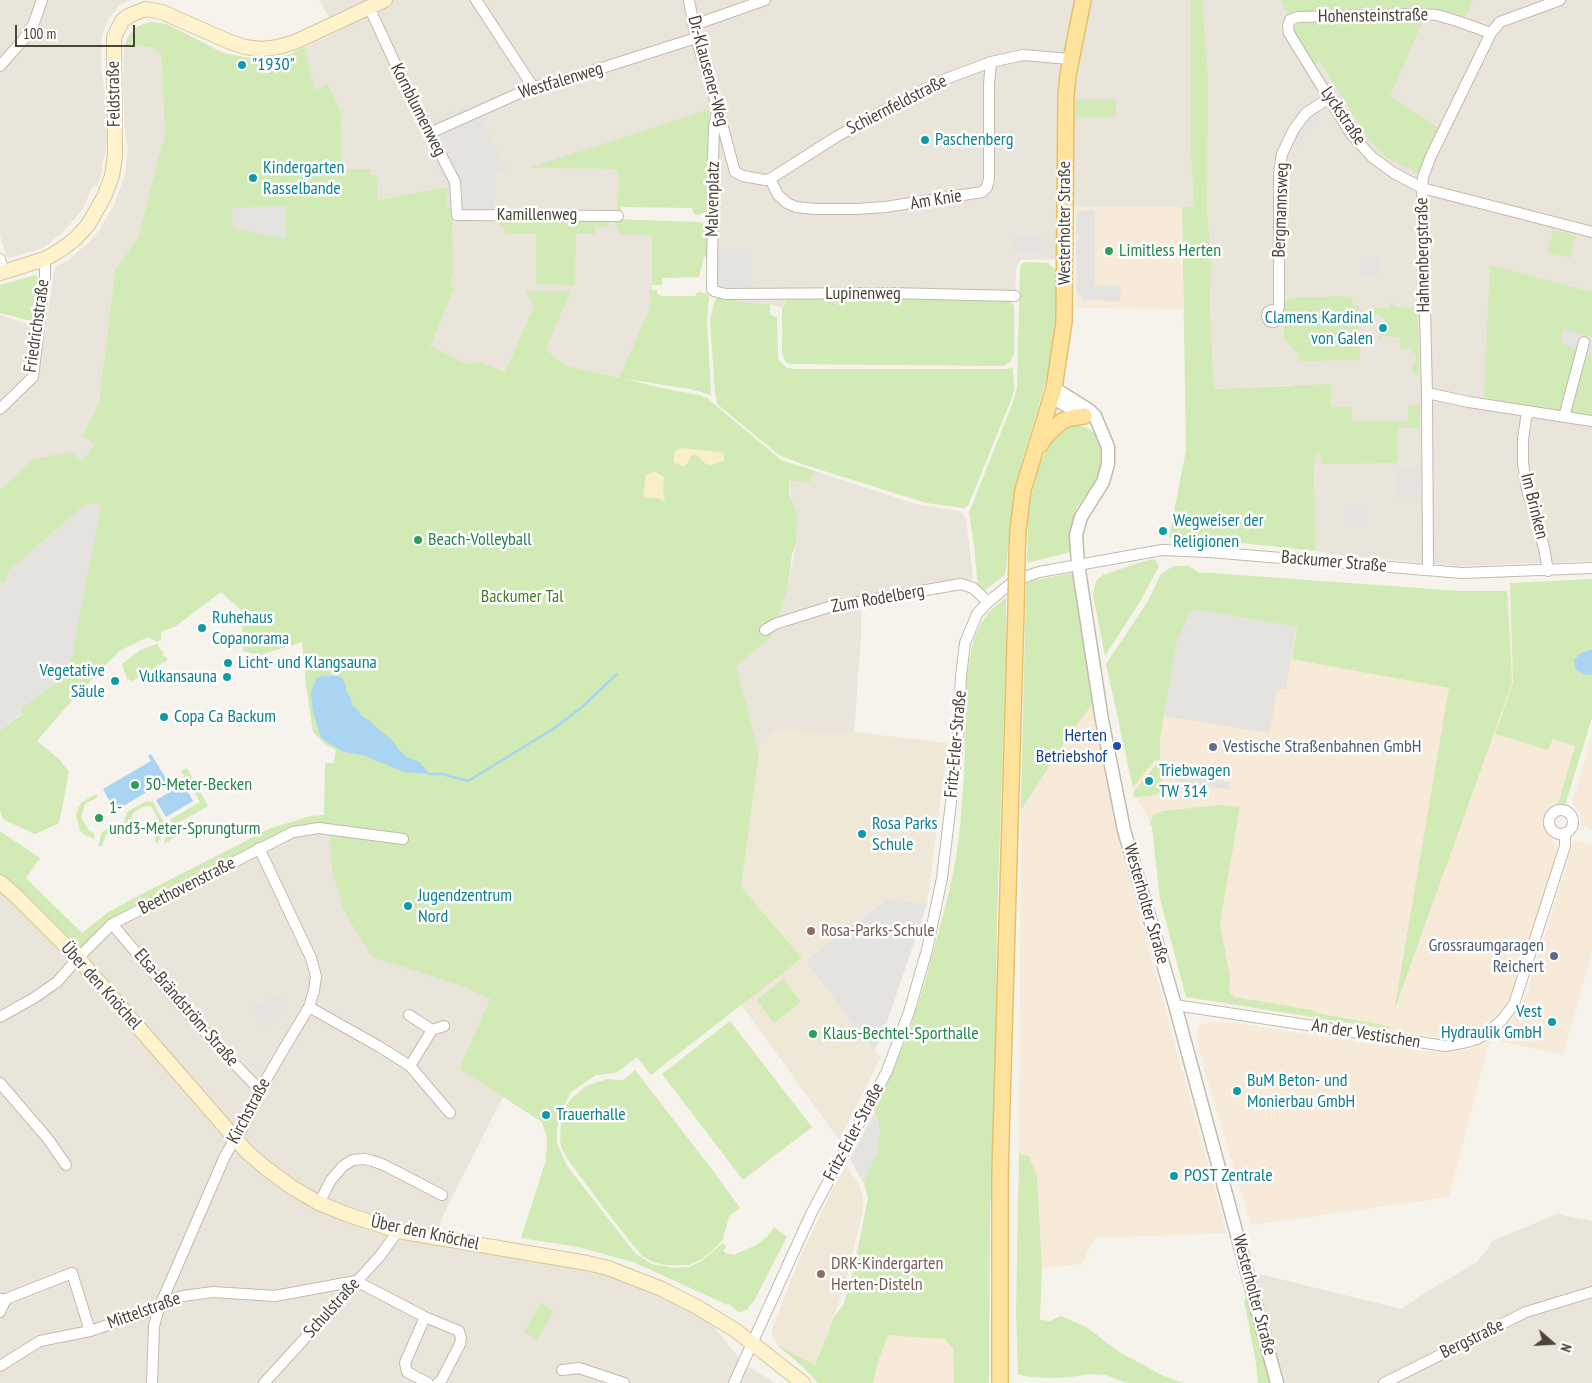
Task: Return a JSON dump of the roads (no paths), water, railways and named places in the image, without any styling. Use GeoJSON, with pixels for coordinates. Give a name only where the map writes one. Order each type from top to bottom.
{"type":"FeatureCollection","features":[{"type":"Feature","properties":{"kind":"main road","name":"Feldstraße"},"geometry":{"type":"LineString","coordinates":[[1,268],[45,259],[62,249],[88,225],[104,197],[112,176],[115,155],[114,38],[122,21],[128,16],[148,4],[230,42],[245,47],[262,49],[295,42],[385,0]]}},
{"type":"Feature","properties":{"kind":"main road","name":"Westerholter Straße"},"geometry":{"type":"LineString","coordinates":[[1053,393],[1064,322],[1064,118],[1070,59],[1083,0]]}},
{"type":"Feature","properties":{"kind":"main road"},"geometry":{"type":"LineString","coordinates":[[1000,1383],[1000,1175],[1018,530],[1023,490],[1031,459],[1053,393]]}},
{"type":"Feature","properties":{"kind":"main road"},"geometry":{"type":"LineString","coordinates":[[1031,459],[1045,437],[1062,421],[1084,416]]}},
{"type":"Feature","properties":{"kind":"main road","name":"Über den Knöchel"},"geometry":{"type":"LineString","coordinates":[[0,882],[78,958],[247,1152],[293,1188],[319,1203],[352,1217],[398,1231],[587,1262],[645,1282],[682,1299],[720,1321],[752,1343],[803,1383]]}},
{"type":"Feature","properties":{"kind":"street"},"geometry":{"type":"LineString","coordinates":[[0,66],[34,23],[42,0]]}},
{"type":"Feature","properties":{"kind":"street"},"geometry":{"type":"LineString","coordinates":[[476,0],[533,87]]}},
{"type":"Feature","properties":{"kind":"street","name":"Dr.-Klausener-Weg"},"geometry":{"type":"LineString","coordinates":[[689,0],[696,38],[718,109],[734,172],[743,176],[770,179]]}},
{"type":"Feature","properties":{"kind":"street"},"geometry":{"type":"LineString","coordinates":[[694,25],[765,0]]}},
{"type":"Feature","properties":{"kind":"street","name":"Hahnenbergstraße"},"geometry":{"type":"LineString","coordinates":[[1428,570],[1423,177],[1431,156],[1491,33],[1500,22],[1560,0]]}},
{"type":"Feature","properties":{"kind":"street","name":"Kornblumenweg"},"geometry":{"type":"LineString","coordinates":[[369,7],[455,182],[457,215]]}},
{"type":"Feature","properties":{"kind":"street","name":"Hohensteinstraße"},"geometry":{"type":"LineString","coordinates":[[1288,26],[1290,20],[1298,17],[1419,14],[1437,15],[1491,33]]}},
{"type":"Feature","properties":{"kind":"street","name":"Lyckstraße"},"geometry":{"type":"LineString","coordinates":[[1288,26],[1289,33],[1351,134],[1372,156],[1394,172],[1422,188],[1592,232]]}},
{"type":"Feature","properties":{"kind":"street","name":"Westfalenweg"},"geometry":{"type":"LineString","coordinates":[[430,133],[533,87],[564,80],[696,38]]}},
{"type":"Feature","properties":{"kind":"street","name":"Schiernfeldstraße"},"geometry":{"type":"LineString","coordinates":[[770,179],[836,137],[943,80],[991,62],[1023,55],[1070,59]]}},
{"type":"Feature","properties":{"kind":"street","name":"Am Knie"},"geometry":{"type":"LineString","coordinates":[[770,179],[778,195],[787,203],[796,207],[815,209],[885,207],[982,192],[987,187],[989,179],[989,84],[991,62]]}},
{"type":"Feature","properties":{"kind":"street","name":"Bergmannsweg"},"geometry":{"type":"LineString","coordinates":[[1277,311],[1279,308],[1279,173],[1282,154],[1294,129],[1306,113],[1329,98]]}},
{"type":"Feature","properties":{"kind":"street","name":"Malvenplatz"},"geometry":{"type":"LineString","coordinates":[[712,289],[714,126],[718,109]]}},
{"type":"Feature","properties":{"kind":"street","name":"Kamillenweg"},"geometry":{"type":"LineString","coordinates":[[457,215],[618,216]]}},
{"type":"Feature","properties":{"kind":"street","name":"Friedrichstraße"},"geometry":{"type":"LineString","coordinates":[[0,409],[33,377],[45,277],[45,259]]}},
{"type":"Feature","properties":{"kind":"street","name":"Lupinenweg"},"geometry":{"type":"LineString","coordinates":[[712,289],[718,293],[725,294],[889,293],[1015,296]]}},
{"type":"Feature","properties":{"kind":"street"},"geometry":{"type":"LineString","coordinates":[[1564,417],[1584,342]]}},
{"type":"Feature","properties":{"kind":"street"},"geometry":{"type":"LineString","coordinates":[[1053,393],[1084,416],[1100,425]]}},
{"type":"Feature","properties":{"kind":"street","name":"Westerholter Straße"},"geometry":{"type":"LineString","coordinates":[[1053,393],[1089,410],[1096,416],[1108,447],[1108,464],[1103,482],[1081,517],[1076,535],[1078,564],[1102,720],[1120,814],[1175,1005],[1277,1383]]}},
{"type":"Feature","properties":{"kind":"street"},"geometry":{"type":"LineString","coordinates":[[1427,393],[1527,412],[1592,421]]}},
{"type":"Feature","properties":{"kind":"street","name":"Im Brinken"},"geometry":{"type":"LineString","coordinates":[[1527,412],[1523,439],[1523,463],[1527,490],[1544,548],[1548,571]]}},
{"type":"Feature","properties":{"kind":"street","name":"Backumer Straße"},"geometry":{"type":"LineString","coordinates":[[1078,564],[1162,550],[1184,550],[1462,573],[1592,568]]}},
{"type":"Feature","properties":{"kind":"street","name":"Fritz-Erler-Straße"},"geometry":{"type":"LineString","coordinates":[[734,1383],[811,1214],[887,1071],[909,1012],[927,950],[942,878],[958,743],[961,676],[965,643],[977,614],[988,602],[1014,581],[1039,572],[1078,564]]}},
{"type":"Feature","properties":{"kind":"street","name":"Zum Rodelberg"},"geometry":{"type":"LineString","coordinates":[[765,630],[775,624],[829,607],[961,584],[973,588],[988,602]]}},
{"type":"Feature","properties":{"kind":"street","name":"Beethovenstraße"},"geometry":{"type":"LineString","coordinates":[[0,1017],[34,998],[57,982],[112,924],[293,832],[320,828],[403,839]]}},
{"type":"Feature","properties":{"kind":"street","name":"An der Vestischen"},"geometry":{"type":"LineString","coordinates":[[1175,1005],[1445,1046],[1477,1039],[1498,1024],[1514,1004],[1565,846],[1565,833]]}},
{"type":"Feature","properties":{"kind":"street","name":"Kirchstraße"},"geometry":{"type":"LineString","coordinates":[[152,1383],[154,1326],[159,1308],[225,1156],[241,1131],[260,1090],[309,1007],[314,991],[316,976],[311,958],[259,848]]}},
{"type":"Feature","properties":{"kind":"street","name":"Elsa-Brändström-Straße"},"geometry":{"type":"LineString","coordinates":[[112,924],[179,1003],[260,1090]]}},
{"type":"Feature","properties":{"kind":"street"},"geometry":{"type":"LineString","coordinates":[[309,1007],[410,1066],[450,1113]]}},
{"type":"Feature","properties":{"kind":"street"},"geometry":{"type":"LineString","coordinates":[[409,1015],[432,1030]]}},
{"type":"Feature","properties":{"kind":"street"},"geometry":{"type":"LineString","coordinates":[[410,1066],[432,1030],[444,1026]]}},
{"type":"Feature","properties":{"kind":"street"},"geometry":{"type":"LineString","coordinates":[[0,1083],[48,1139],[66,1165]]}},
{"type":"Feature","properties":{"kind":"street"},"geometry":{"type":"LineString","coordinates":[[319,1203],[332,1180],[343,1166],[353,1160],[364,1159],[384,1165],[442,1195]]}},
{"type":"Feature","properties":{"kind":"street","name":"Schulstraße"},"geometry":{"type":"LineString","coordinates":[[264,1383],[380,1256],[398,1231]]}},
{"type":"Feature","properties":{"kind":"street"},"geometry":{"type":"LineString","coordinates":[[0,1312],[3,1299],[72,1273],[90,1331]]}},
{"type":"Feature","properties":{"kind":"street"},"geometry":{"type":"LineString","coordinates":[[356,1282],[425,1317],[459,1331],[460,1344],[442,1379],[438,1383]]}},
{"type":"Feature","properties":{"kind":"street","name":"Mittelstraße"},"geometry":{"type":"LineString","coordinates":[[0,1366],[40,1341],[90,1331],[159,1308],[170,1300],[183,1296],[213,1292],[275,1296],[356,1282]]}},
{"type":"Feature","properties":{"kind":"street","name":"Bergstraße"},"geometry":{"type":"LineString","coordinates":[[1384,1383],[1526,1312],[1592,1292]]}},
{"type":"Feature","properties":{"kind":"street"},"geometry":{"type":"LineString","coordinates":[[425,1317],[405,1363],[407,1372],[428,1383]]}},
{"type":"Feature","properties":{"kind":"street"},"geometry":{"type":"LineString","coordinates":[[562,1370],[579,1368],[624,1383]]}},
{"type":"Feature","properties":{"kind":"water"},"geometry":{"type":"Polygon","coordinates":[[[1592,650],[1592,674],[1586,675],[1576,670],[1574,660],[1581,653],[1592,650]]]}},
{"type":"Feature","properties":{"kind":"water"},"geometry":{"type":"Polygon","coordinates":[[[338,676],[342,678],[353,706],[361,715],[392,740],[407,757],[419,762],[430,774],[404,772],[363,755],[343,752],[321,738],[313,712],[311,693],[317,677],[338,676]]]}},
{"type":"Feature","properties":{"kind":"water","name":"50-Meter-Becken"},"geometry":{"type":"Polygon","coordinates":[[[151,754],[167,780],[115,811],[103,789],[151,761],[148,756],[151,754]]]}},
{"type":"Feature","properties":{"kind":"water"},"geometry":{"type":"Polygon","coordinates":[[[184,784],[193,801],[166,817],[156,800],[184,784]]]}},
{"type":"Feature","properties":{"kind":"waterway"},"geometry":{"type":"LineString","coordinates":[[430,774],[442,774],[468,781],[553,729],[582,707],[617,674]]}},
{"type":"Feature","properties":{"kind":"place","name":"\"1930\""},"geometry":{"type":"Point","coordinates":[242,65]}},
{"type":"Feature","properties":{"kind":"place","name":"Paschenberg"},"geometry":{"type":"Point","coordinates":[925,140]}},
{"type":"Feature","properties":{"kind":"place","name":"Kindergarten Rasselbande"},"geometry":{"type":"Point","coordinates":[253,178]}},
{"type":"Feature","properties":{"kind":"place","name":"Limitless Herten"},"geometry":{"type":"Point","coordinates":[1109,251]}},
{"type":"Feature","properties":{"kind":"place","name":"Clamens Kardinal von Galen"},"geometry":{"type":"Point","coordinates":[1383,328]}},
{"type":"Feature","properties":{"kind":"place","name":"Wegweiser der Religionen"},"geometry":{"type":"Point","coordinates":[1163,531]}},
{"type":"Feature","properties":{"kind":"place","name":"Beach-Volleyball"},"geometry":{"type":"Point","coordinates":[418,540]}},
{"type":"Feature","properties":{"kind":"place","name":"Ruhehaus Copanorama"},"geometry":{"type":"Point","coordinates":[202,628]}},
{"type":"Feature","properties":{"kind":"place","name":"Licht- und Klangsauna"},"geometry":{"type":"Point","coordinates":[228,663]}},
{"type":"Feature","properties":{"kind":"place","name":"Vulkansauna"},"geometry":{"type":"Point","coordinates":[227,677]}},
{"type":"Feature","properties":{"kind":"place","name":"Vegetative Säule"},"geometry":{"type":"Point","coordinates":[115,681]}},
{"type":"Feature","properties":{"kind":"place","name":"Copa Ca Backum"},"geometry":{"type":"Point","coordinates":[164,717]}},
{"type":"Feature","properties":{"kind":"place","name":"Herten Betriebshof"},"geometry":{"type":"Point","coordinates":[1117,746]}},
{"type":"Feature","properties":{"kind":"place","name":"Vestische Straßenbahnen GmbH"},"geometry":{"type":"Point","coordinates":[1213,747]}},
{"type":"Feature","properties":{"kind":"place","name":"Triebwagen TW 314"},"geometry":{"type":"Point","coordinates":[1149,781]}},
{"type":"Feature","properties":{"kind":"place","name":"50-Meter-Becken"},"geometry":{"type":"Point","coordinates":[135,785]}},
{"type":"Feature","properties":{"kind":"place","name":"1- und3-Meter-Sprungturm"},"geometry":{"type":"Point","coordinates":[99,818]}},
{"type":"Feature","properties":{"kind":"place","name":"Rosa Parks Schule"},"geometry":{"type":"Point","coordinates":[862,834]}},
{"type":"Feature","properties":{"kind":"place","name":"Jugendzentrum Nord"},"geometry":{"type":"Point","coordinates":[408,906]}},
{"type":"Feature","properties":{"kind":"place","name":"Rosa-Parks-Schule"},"geometry":{"type":"Point","coordinates":[811,931]}},
{"type":"Feature","properties":{"kind":"place","name":"Grossraumgaragen Reichert"},"geometry":{"type":"Point","coordinates":[1554,956]}},
{"type":"Feature","properties":{"kind":"place","name":"Vest Hydraulik GmbH"},"geometry":{"type":"Point","coordinates":[1552,1022]}},
{"type":"Feature","properties":{"kind":"place","name":"Klaus-Bechtel-Sporthalle"},"geometry":{"type":"Point","coordinates":[813,1034]}},
{"type":"Feature","properties":{"kind":"place","name":"BuM Beton- und Monierbau GmbH"},"geometry":{"type":"Point","coordinates":[1237,1091]}},
{"type":"Feature","properties":{"kind":"place","name":"Trauerhalle"},"geometry":{"type":"Point","coordinates":[546,1115]}},
{"type":"Feature","properties":{"kind":"place","name":"POST Zentrale"},"geometry":{"type":"Point","coordinates":[1174,1176]}},
{"type":"Feature","properties":{"kind":"place","name":"DRK-Kindergarten Herten-Disteln"},"geometry":{"type":"Point","coordinates":[821,1274]}},
{"type":"Feature","properties":{"kind":"park label","name":"Backumer Tal"},"geometry":{"type":"Point","coordinates":[522,597]}}]}
